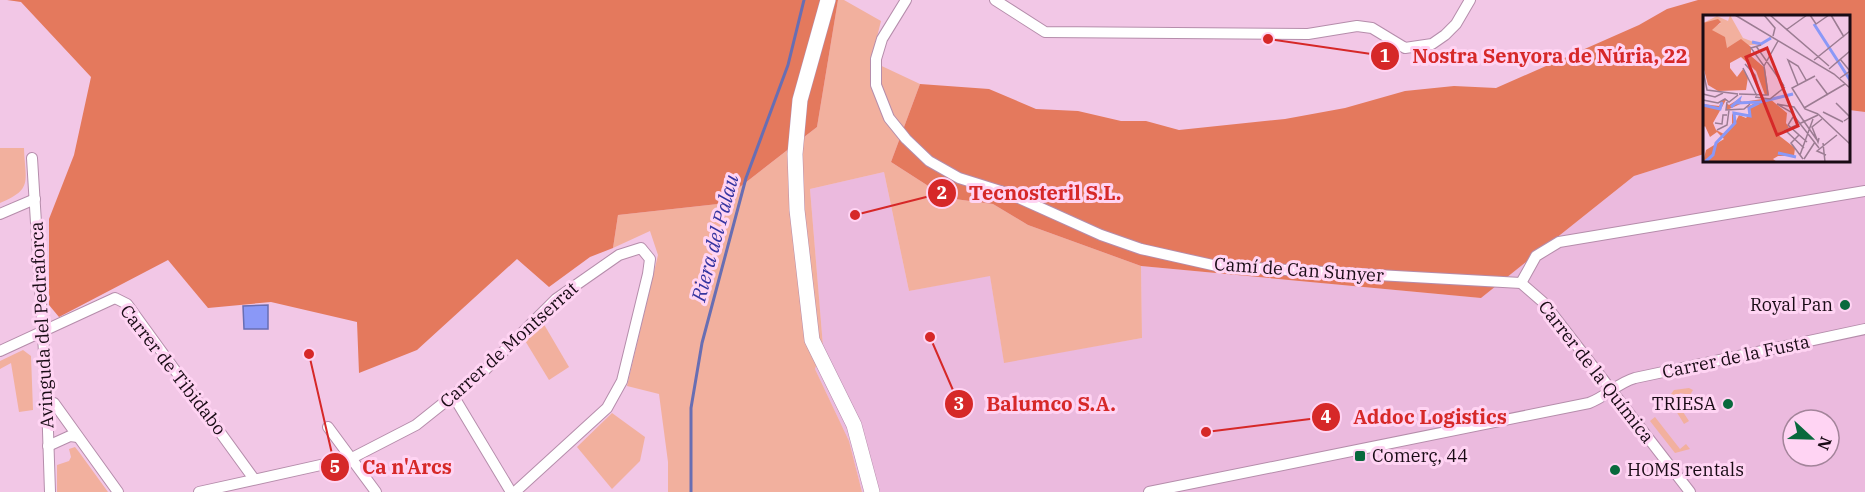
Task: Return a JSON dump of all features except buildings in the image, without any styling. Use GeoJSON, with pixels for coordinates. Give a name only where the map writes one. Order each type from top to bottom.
{"type":"FeatureCollection","features":[{"type":"Feature","properties":{"kind":"street"},"geometry":{"type":"LineString","coordinates":[[828,0],[800,100],[795,154],[797,210],[812,340],[854,425],[872,492]]}},
{"type":"Feature","properties":{"kind":"street","name":"Camí de Can Sunyer"},"geometry":{"type":"LineString","coordinates":[[906,0],[882,39],[876,59],[876,85],[889,118],[906,140],[929,161],[958,178],[1020,198],[1101,235],[1141,249],[1217,266],[1521,284]]}},
{"type":"Feature","properties":{"kind":"street"},"geometry":{"type":"LineString","coordinates":[[996,0],[1045,32],[1308,34],[1357,26],[1372,28],[1405,48],[1432,44],[1445,35],[1456,24],[1470,0]]}},
{"type":"Feature","properties":{"kind":"street","name":"Avinguda del Pedraforca"},"geometry":{"type":"LineString","coordinates":[[32,158],[48,413],[50,492]]}},
{"type":"Feature","properties":{"kind":"street"},"geometry":{"type":"LineString","coordinates":[[1521,284],[1536,256],[1559,242],[1865,191]]}},
{"type":"Feature","properties":{"kind":"street"},"geometry":{"type":"LineString","coordinates":[[0,214],[35,199]]}},
{"type":"Feature","properties":{"kind":"street","name":"Carrer de Montserrat"},"geometry":{"type":"LineString","coordinates":[[199,492],[352,458],[416,424],[454,397],[485,370],[556,299],[619,255],[641,248],[650,259],[648,274],[622,381],[607,408],[513,492]]}},
{"type":"Feature","properties":{"kind":"street","name":"Carrer de la Química"},"geometry":{"type":"LineString","coordinates":[[1521,284],[1544,303],[1690,492]]}},
{"type":"Feature","properties":{"kind":"street","name":"Carrer de Tibidabo"},"geometry":{"type":"LineString","coordinates":[[42,330],[115,298],[127,304],[254,479]]}},
{"type":"Feature","properties":{"kind":"street","name":"Carrer de la Fusta"},"geometry":{"type":"LineString","coordinates":[[1149,492],[1589,403],[1611,391],[1618,383],[1635,378],[1865,329]]}},
{"type":"Feature","properties":{"kind":"street"},"geometry":{"type":"LineString","coordinates":[[0,351],[42,330]]}},
{"type":"Feature","properties":{"kind":"street"},"geometry":{"type":"LineString","coordinates":[[454,397],[513,492]]}},
{"type":"Feature","properties":{"kind":"street"},"geometry":{"type":"LineString","coordinates":[[47,401],[54,403],[118,492]]}},
{"type":"Feature","properties":{"kind":"street"},"geometry":{"type":"LineString","coordinates":[[48,413],[76,434]]}},
{"type":"Feature","properties":{"kind":"street"},"geometry":{"type":"LineString","coordinates":[[328,427],[376,492]]}},
{"type":"Feature","properties":{"kind":"street"},"geometry":{"type":"LineString","coordinates":[[48,446],[76,434]]}},
{"type":"Feature","properties":{"kind":"shaded area"},"geometry":{"type":"Polygon","coordinates":[[[7,0],[838,0],[817,127],[718,204],[618,215],[613,248],[590,257],[549,287],[517,259],[417,350],[359,373],[357,322],[271,302],[208,308],[168,260],[59,317],[49,305],[49,219],[74,155],[91,77],[21,2],[7,0]]]}},
{"type":"Feature","properties":{"kind":"shaded area"},"geometry":{"type":"Polygon","coordinates":[[[838,0],[844,0],[881,21],[871,61],[920,84],[891,162],[947,198],[993,204],[1028,225],[1141,266],[1142,338],[1004,363],[990,276],[909,291],[884,172],[810,189],[823,346],[815,369],[849,441],[862,492],[668,492],[668,462],[659,394],[627,386],[658,255],[650,231],[613,248],[618,215],[718,204],[817,127],[838,0]]]}},
{"type":"Feature","properties":{"kind":"shaded area"},"geometry":{"type":"Polygon","coordinates":[[[1698,0],[1865,0],[1865,112],[1850,110],[1850,15],[1703,15],[1703,154],[1634,176],[1481,298],[1141,266],[1028,225],[993,204],[947,198],[891,162],[920,84],[989,89],[1036,109],[1078,111],[1121,121],[1146,121],[1179,130],[1285,119],[1345,108],[1405,91],[1454,86],[1496,88],[1639,25],[1667,9],[1698,0]]]}},
{"type":"Feature","properties":{"kind":"shaded area"},"geometry":{"type":"Polygon","coordinates":[[[1850,110],[1865,112],[1865,492],[862,492],[849,441],[815,369],[823,346],[810,189],[884,172],[909,291],[990,275],[1004,362],[1142,338],[1141,266],[1481,298],[1634,176],[1703,154],[1703,162],[1850,162],[1850,110]]]}},
{"type":"Feature","properties":{"kind":"shaded area"},"geometry":{"type":"Polygon","coordinates":[[[0,148],[24,148],[26,176],[23,188],[11,198],[0,203],[0,148]]]}},
{"type":"Feature","properties":{"kind":"shaded area"},"geometry":{"type":"Polygon","coordinates":[[[542,321],[569,367],[549,380],[524,339],[542,321]]]}},
{"type":"Feature","properties":{"kind":"shaded area"},"geometry":{"type":"Polygon","coordinates":[[[23,350],[31,356],[33,410],[19,412],[11,363],[0,369],[0,361],[23,350]]]}},
{"type":"Feature","properties":{"kind":"shaded area"},"geometry":{"type":"Polygon","coordinates":[[[1689,388],[1693,390],[1690,395],[1680,393],[1675,400],[1689,421],[1684,424],[1668,398],[1674,390],[1689,388]]]}},
{"type":"Feature","properties":{"kind":"shaded area"},"geometry":{"type":"Polygon","coordinates":[[[612,413],[645,437],[640,461],[612,489],[577,447],[612,413]]]}},
{"type":"Feature","properties":{"kind":"shaded area"},"geometry":{"type":"Polygon","coordinates":[[[1655,417],[1680,449],[1686,444],[1690,449],[1675,453],[1650,421],[1655,417]]]}},
{"type":"Feature","properties":{"kind":"shaded area"},"geometry":{"type":"Polygon","coordinates":[[[75,447],[108,492],[57,492],[57,465],[69,461],[71,457],[69,449],[75,447]]]}},
{"type":"Feature","properties":{"kind":"water"},"geometry":{"type":"Polygon","coordinates":[[[268,305],[268,329],[244,329],[243,306],[268,305]]]}},
{"type":"Feature","properties":{"kind":"waterway","name":"Riera del Palau"},"geometry":{"type":"LineString","coordinates":[[691,492],[691,408],[702,343],[746,178],[788,65],[804,0]]}},
{"type":"Feature","properties":{"kind":"place","name":"Nostra Senyora de Núria, 22"},"geometry":{"type":"Point","coordinates":[1268,39]}},
{"type":"Feature","properties":{"kind":"place","name":"Tecnosteril S.L."},"geometry":{"type":"Point","coordinates":[855,215]}},
{"type":"Feature","properties":{"kind":"place","name":"Royal Pan"},"geometry":{"type":"Point","coordinates":[1845,305]}},
{"type":"Feature","properties":{"kind":"place","name":"Balumco S.A."},"geometry":{"type":"Point","coordinates":[930,337]}},
{"type":"Feature","properties":{"kind":"place","name":"Ca n'Arcs"},"geometry":{"type":"Point","coordinates":[309,354]}},
{"type":"Feature","properties":{"kind":"place","name":"TRIESA"},"geometry":{"type":"Point","coordinates":[1728,404]}},
{"type":"Feature","properties":{"kind":"place","name":"Addoc Logistics"},"geometry":{"type":"Point","coordinates":[1206,432]}},
{"type":"Feature","properties":{"kind":"place","name":"Comerç, 44"},"geometry":{"type":"Point","coordinates":[1360,456]}},
{"type":"Feature","properties":{"kind":"place","name":"HOMS rentals"},"geometry":{"type":"Point","coordinates":[1615,470]}}]}
